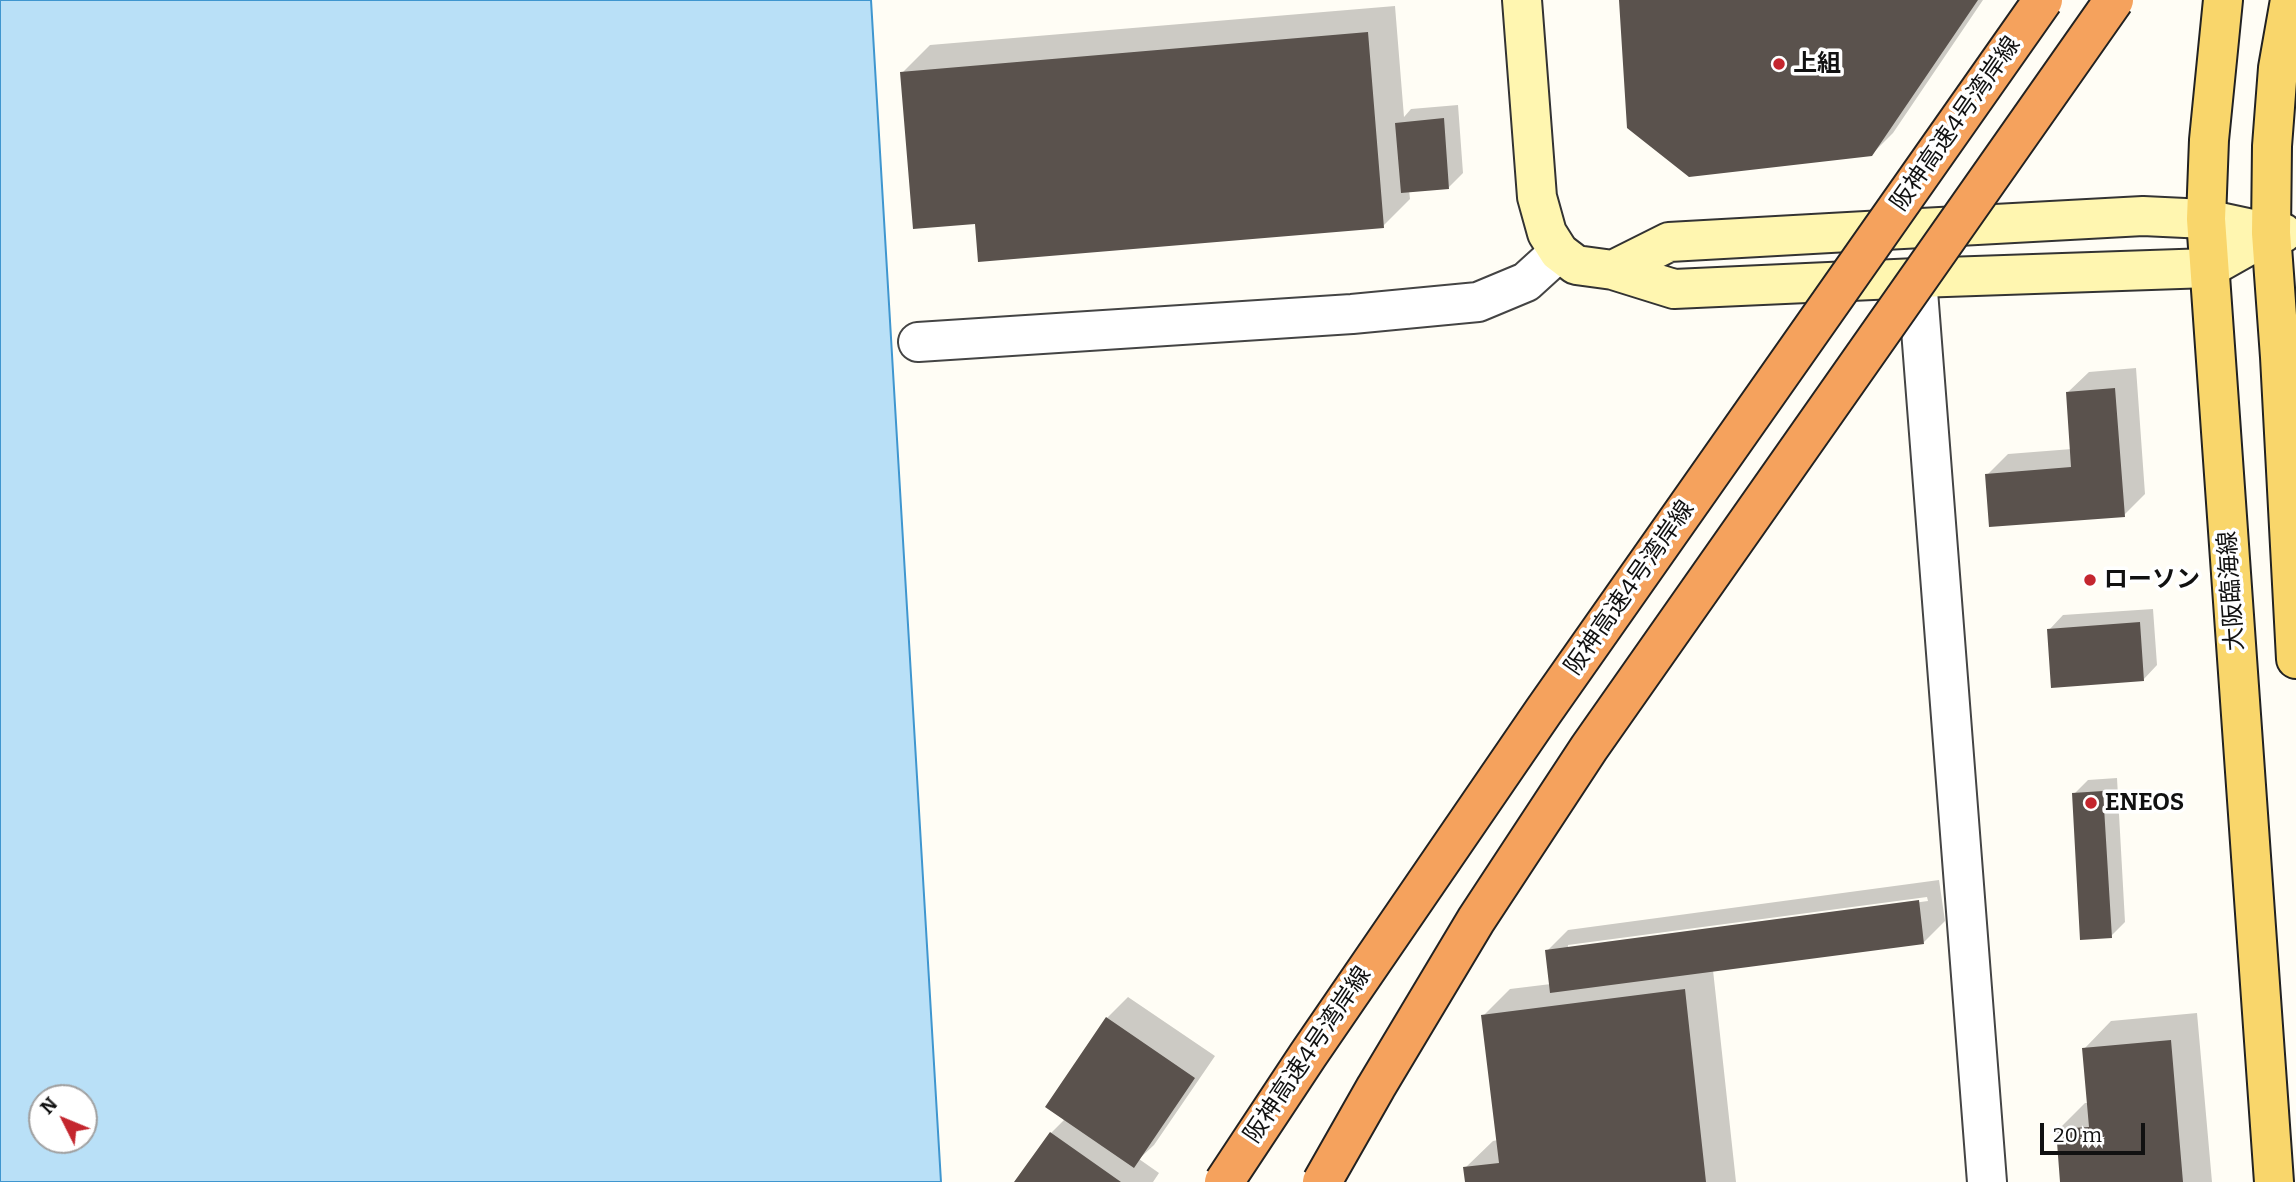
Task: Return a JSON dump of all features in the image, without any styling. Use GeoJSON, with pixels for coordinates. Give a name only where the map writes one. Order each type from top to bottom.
{"type":"FeatureCollection","features":[{"type":"Feature","properties":{"kind":"highway","name":"阪神高速4号湾岸線"},"geometry":{"type":"LineString","coordinates":[[1224,1182],[1354,986],[1543,712],[2043,0]]}},
{"type":"Feature","properties":{"kind":"highway"},"geometry":{"type":"LineString","coordinates":[[1322,1182],[1476,920],[1589,748],[2114,0]]}},
{"type":"Feature","properties":{"kind":"main road","name":"大阪臨海線"},"geometry":{"type":"LineString","coordinates":[[2223,0],[2209,140],[2206,219],[2274,1182]]}},
{"type":"Feature","properties":{"kind":"main road"},"geometry":{"type":"LineString","coordinates":[[2290,0],[2277,81],[2272,146],[2284,233],[2280,357],[2296,659]]}},
{"type":"Feature","properties":{"kind":"street"},"geometry":{"type":"LineString","coordinates":[[1522,0],[1537,197],[1547,233],[1559,252],[1577,265],[1612,270],[1674,289],[2209,268],[2284,233]]}},
{"type":"Feature","properties":{"kind":"street"},"geometry":{"type":"LineString","coordinates":[[1612,270],[1669,243],[2143,216],[2206,219],[2284,233]]}},
{"type":"Feature","properties":{"kind":"street"},"geometry":{"type":"LineString","coordinates":[[918,342],[1352,314],[1478,302],[1526,282],[1559,252]]}},
{"type":"Feature","properties":{"kind":"street"},"geometry":{"type":"LineString","coordinates":[[1917,278],[1987,1182]]}},
{"type":"Feature","properties":{"kind":"water"},"geometry":{"type":"Polygon","coordinates":[[[0,0],[871,0],[941,1182],[0,1182],[0,0]]]}},
{"type":"Feature","properties":{"kind":"building","name":"上組"},"geometry":{"type":"Polygon","coordinates":[[[1619,0],[1978,0],[1872,156],[1689,177],[1627,128],[1619,0]]]}},
{"type":"Feature","properties":{"kind":"building"},"geometry":{"type":"Polygon","coordinates":[[[1368,32],[1384,228],[978,262],[975,224],[913,229],[900,72],[1368,32]]]}},
{"type":"Feature","properties":{"kind":"building"},"geometry":{"type":"Polygon","coordinates":[[[1444,118],[1449,189],[1401,193],[1395,123],[1444,118]]]}},
{"type":"Feature","properties":{"kind":"building"},"geometry":{"type":"Polygon","coordinates":[[[2115,388],[2125,517],[1989,527],[1985,474],[2071,467],[2066,392],[2115,388]]]}},
{"type":"Feature","properties":{"kind":"building"},"geometry":{"type":"Polygon","coordinates":[[[2140,622],[2144,681],[2051,688],[2047,629],[2140,622]]]}},
{"type":"Feature","properties":{"kind":"building"},"geometry":{"type":"Polygon","coordinates":[[[2103,791],[2112,938],[2080,940],[2072,793],[2103,791]]]}},
{"type":"Feature","properties":{"kind":"building"},"geometry":{"type":"Polygon","coordinates":[[[1919,900],[1924,944],[1550,993],[1545,950],[1919,900]]]}},
{"type":"Feature","properties":{"kind":"building"},"geometry":{"type":"Polygon","coordinates":[[[1685,989],[1706,1182],[1465,1182],[1463,1167],[1499,1163],[1481,1015],[1685,989]]]}},
{"type":"Feature","properties":{"kind":"building"},"geometry":{"type":"Polygon","coordinates":[[[1106,1017],[1195,1078],[1134,1168],[1045,1107],[1106,1017]]]}},
{"type":"Feature","properties":{"kind":"building"},"geometry":{"type":"Polygon","coordinates":[[[2171,1040],[2183,1182],[2060,1182],[2056,1129],[2089,1127],[2082,1048],[2171,1040]]]}},
{"type":"Feature","properties":{"kind":"building"},"geometry":{"type":"Polygon","coordinates":[[[1050,1132],[1121,1182],[1014,1182],[1050,1132]]]}},
{"type":"Feature","properties":{"kind":"place","name":"上組"},"geometry":{"type":"Point","coordinates":[1779,64]}},
{"type":"Feature","properties":{"kind":"place","name":"ローソン"},"geometry":{"type":"Point","coordinates":[2090,580]}},
{"type":"Feature","properties":{"kind":"place","name":"ENEOS"},"geometry":{"type":"Point","coordinates":[2091,803]}}]}
